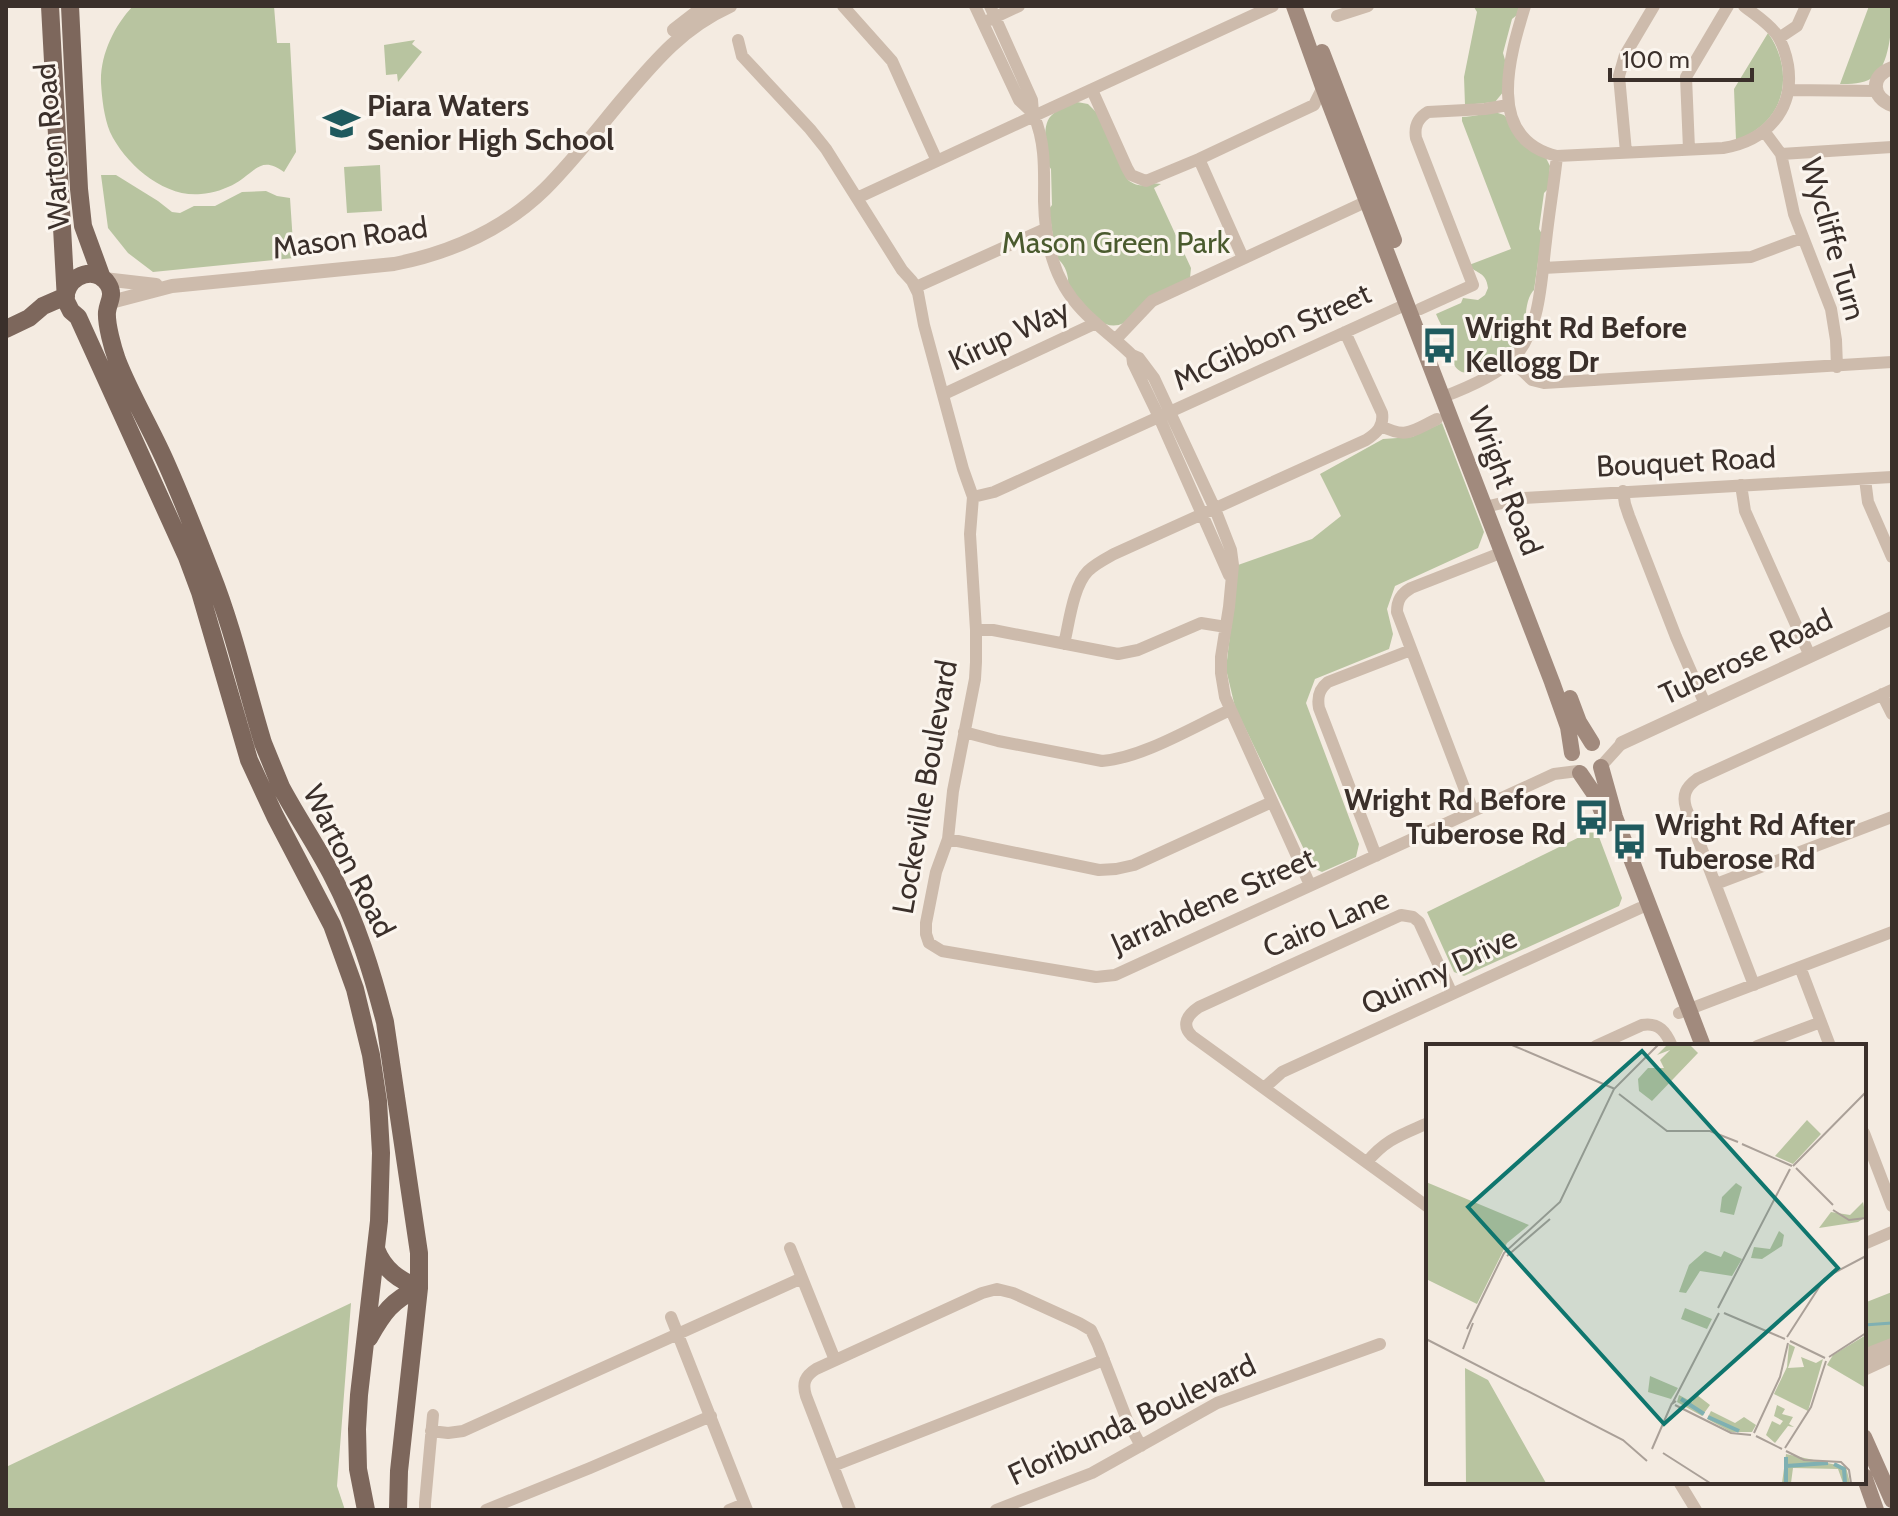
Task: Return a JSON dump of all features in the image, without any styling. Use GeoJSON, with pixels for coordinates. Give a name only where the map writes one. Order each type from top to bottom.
{"type":"FeatureCollection","features":[{"type":"Feature","properties":{"kind":"main road","name":"Warton Road"},"geometry":{"type":"LineString","coordinates":[[50,6],[68,306],[76,316],[187,557],[243,708],[263,743],[281,787],[343,899],[366,954],[385,1022],[419,1253],[419,1288],[394,1506]]}},
{"type":"Feature","properties":{"kind":"main road","name":"Warton Road"},"geometry":{"type":"LineString","coordinates":[[70,6],[83,226],[103,279],[110,287],[109,306],[117,360],[167,465],[213,578],[243,708],[246,749],[260,786],[332,925],[349,968],[374,1070],[380,1127],[381,1191],[357,1429],[360,1480],[366,1510]]}},
{"type":"Feature","properties":{"kind":"main road","name":"Wright Road"},"geometry":{"type":"LineString","coordinates":[[1289,7],[1372,199]]}},
{"type":"Feature","properties":{"kind":"main road","name":"Wright Road"},"geometry":{"type":"LineString","coordinates":[[1289,7],[1372,199],[1490,506],[1577,717],[1593,744]]}},
{"type":"Feature","properties":{"kind":"main road"},"geometry":{"type":"LineString","coordinates":[[58,142],[77,141]]}},
{"type":"Feature","properties":{"kind":"main road"},"geometry":{"type":"LineString","coordinates":[[6,329],[66,295],[70,282],[80,275],[91,274],[103,279]]}},
{"type":"Feature","properties":{"kind":"main road"},"geometry":{"type":"LineString","coordinates":[[29,318],[55,314],[91,319],[100,316],[109,306]]}},
{"type":"Feature","properties":{"kind":"main road","name":"Wright Road"},"geometry":{"type":"LineString","coordinates":[[1490,506],[1503,552],[1565,717],[1575,763],[1599,805],[1684,1011],[1702,1044]]}},
{"type":"Feature","properties":{"kind":"main road"},"geometry":{"type":"LineString","coordinates":[[1593,744],[1602,753],[1602,765],[1594,773],[1585,774],[1575,763],[1578,746],[1593,744]]}},
{"type":"Feature","properties":{"kind":"main road","name":"Wright Road"},"geometry":{"type":"LineString","coordinates":[[1602,765],[1615,817],[1684,1011],[1692,1044]]}},
{"type":"Feature","properties":{"kind":"main road"},"geometry":{"type":"LineString","coordinates":[[376,1247],[386,1268],[402,1281],[419,1288]]}},
{"type":"Feature","properties":{"kind":"main road"},"geometry":{"type":"LineString","coordinates":[[365,1345],[391,1305],[419,1288]]}},
{"type":"Feature","properties":{"kind":"main road"},"geometry":{"type":"LineString","coordinates":[[1866,1442],[1892,1500]]}},
{"type":"Feature","properties":{"kind":"main road"},"geometry":{"type":"LineString","coordinates":[[360,1480],[394,1506]]}},
{"type":"Feature","properties":{"kind":"main road"},"geometry":{"type":"LineString","coordinates":[[1866,1482],[1876,1510]]}},
{"type":"Feature","properties":{"kind":"street","name":"Mason Road"},"geometry":{"type":"LineString","coordinates":[[103,279],[172,286],[394,264],[458,246],[497,226],[543,190],[652,64],[681,36],[699,11],[730,6]]}},
{"type":"Feature","properties":{"kind":"street"},"geometry":{"type":"LineString","coordinates":[[843,6],[892,61],[937,161]]}},
{"type":"Feature","properties":{"kind":"street"},"geometry":{"type":"LineString","coordinates":[[975,6],[989,15],[1019,100],[1033,115],[1042,142],[1045,229],[1054,266],[1080,308],[1139,358],[1160,388],[1165,414],[1209,512],[1231,550],[1233,565],[1221,673],[1225,697],[1310,885]]}},
{"type":"Feature","properties":{"kind":"street"},"geometry":{"type":"LineString","coordinates":[[989,15],[1019,6]]}},
{"type":"Feature","properties":{"kind":"street"},"geometry":{"type":"LineString","coordinates":[[1337,16],[1368,6]]}},
{"type":"Feature","properties":{"kind":"street"},"geometry":{"type":"LineString","coordinates":[[1525,6],[1512,50],[1508,105],[1512,120],[1522,135],[1538,148],[1557,156],[1738,145],[1764,131],[1783,106],[1789,90],[1787,61],[1779,38],[1744,6]]}},
{"type":"Feature","properties":{"kind":"street"},"geometry":{"type":"LineString","coordinates":[[1626,152],[1619,88],[1621,66],[1654,6]]}},
{"type":"Feature","properties":{"kind":"street"},"geometry":{"type":"LineString","coordinates":[[1689,149],[1686,77],[1728,6]]}},
{"type":"Feature","properties":{"kind":"street"},"geometry":{"type":"LineString","coordinates":[[1779,38],[1797,26],[1806,6]]}},
{"type":"Feature","properties":{"kind":"street"},"geometry":{"type":"LineString","coordinates":[[857,198],[1033,115],[1289,7]]}},
{"type":"Feature","properties":{"kind":"street","name":"Lockeville Boulevard"},"geometry":{"type":"LineString","coordinates":[[738,40],[742,56],[817,137],[916,287],[973,497],[970,534],[976,630],[975,679],[953,791],[948,839],[936,872],[928,910],[927,939]]}},
{"type":"Feature","properties":{"kind":"street"},"geometry":{"type":"LineString","coordinates":[[1892,68],[1878,77],[1877,91],[1882,101],[1892,105]]}},
{"type":"Feature","properties":{"kind":"street"},"geometry":{"type":"LineString","coordinates":[[1092,90],[1127,168],[1135,178],[1146,181],[1314,105],[1323,87]]}},
{"type":"Feature","properties":{"kind":"street"},"geometry":{"type":"LineString","coordinates":[[1789,90],[1877,91]]}},
{"type":"Feature","properties":{"kind":"street"},"geometry":{"type":"LineString","coordinates":[[1314,105],[1332,111]]}},
{"type":"Feature","properties":{"kind":"street","name":"McGibbon Street"},"geometry":{"type":"LineString","coordinates":[[973,497],[994,492],[1345,332],[1473,285],[1416,138],[1417,124],[1428,112],[1508,105]]}},
{"type":"Feature","properties":{"kind":"street","name":"Wycliffe Turn"},"geometry":{"type":"LineString","coordinates":[[1764,131],[1781,154],[1790,202],[1831,309],[1837,367]]}},
{"type":"Feature","properties":{"kind":"street"},"geometry":{"type":"LineString","coordinates":[[1781,154],[1892,147]]}},
{"type":"Feature","properties":{"kind":"street"},"geometry":{"type":"LineString","coordinates":[[1447,395],[1474,384],[1511,360],[1525,342],[1532,325],[1543,268],[1557,156]]}},
{"type":"Feature","properties":{"kind":"street"},"geometry":{"type":"LineString","coordinates":[[1199,159],[1243,258]]}},
{"type":"Feature","properties":{"kind":"street"},"geometry":{"type":"LineString","coordinates":[[1116,339],[1152,301],[1372,199]]}},
{"type":"Feature","properties":{"kind":"street"},"geometry":{"type":"LineString","coordinates":[[916,287],[1045,229]]}},
{"type":"Feature","properties":{"kind":"street"},"geometry":{"type":"LineString","coordinates":[[1543,268],[1751,257],[1802,238]]}},
{"type":"Feature","properties":{"kind":"street","name":"Mason Road"},"geometry":{"type":"LineString","coordinates":[[109,306],[172,286]]}},
{"type":"Feature","properties":{"kind":"street","name":"Kirup Way"},"geometry":{"type":"LineString","coordinates":[[944,394],[1096,323]]}},
{"type":"Feature","properties":{"kind":"street"},"geometry":{"type":"LineString","coordinates":[[1064,644],[1077,591],[1088,571],[1105,559],[1373,436],[1381,426],[1382,413],[1345,332]]}},
{"type":"Feature","properties":{"kind":"street","name":"Wycliffe Turn"},"geometry":{"type":"LineString","coordinates":[[1511,360],[1532,380],[1544,383],[1892,362]]}},
{"type":"Feature","properties":{"kind":"street"},"geometry":{"type":"LineString","coordinates":[[1381,426],[1402,434],[1437,419]]}},
{"type":"Feature","properties":{"kind":"street","name":"Bouquet Road"},"geometry":{"type":"LineString","coordinates":[[1490,506],[1517,498],[1892,477]]}},
{"type":"Feature","properties":{"kind":"street"},"geometry":{"type":"LineString","coordinates":[[1865,479],[1868,502],[1892,557]]}},
{"type":"Feature","properties":{"kind":"street"},"geometry":{"type":"LineString","coordinates":[[1741,485],[1745,511],[1810,656]]}},
{"type":"Feature","properties":{"kind":"street"},"geometry":{"type":"LineString","coordinates":[[1623,491],[1625,504],[1676,637],[1705,704]]}},
{"type":"Feature","properties":{"kind":"street"},"geometry":{"type":"LineString","coordinates":[[1473,811],[1397,612],[1398,602],[1404,592],[1503,552]]}},
{"type":"Feature","properties":{"kind":"street","name":"Tuberose Road"},"geometry":{"type":"LineString","coordinates":[[1593,744],[1622,743],[1892,618]]}},
{"type":"Feature","properties":{"kind":"street"},"geometry":{"type":"LineString","coordinates":[[976,630],[993,630],[1118,654],[1138,650],[1201,623],[1226,627]]}},
{"type":"Feature","properties":{"kind":"street"},"geometry":{"type":"LineString","coordinates":[[1376,856],[1319,708],[1318,696],[1328,682],[1411,650]]}},
{"type":"Feature","properties":{"kind":"street"},"geometry":{"type":"LineString","coordinates":[[1754,985],[1684,801],[1684,794],[1697,779],[1887,692],[1892,714]]}},
{"type":"Feature","properties":{"kind":"street"},"geometry":{"type":"LineString","coordinates":[[964,732],[1102,761],[1131,756],[1230,710]]}},
{"type":"Feature","properties":{"kind":"street","name":"Tuberose Road"},"geometry":{"type":"LineString","coordinates":[[1602,765],[1622,743]]}},
{"type":"Feature","properties":{"kind":"street","name":"Jarrahdene Street"},"geometry":{"type":"LineString","coordinates":[[927,939],[942,951],[1096,977],[1108,976],[1575,763]]}},
{"type":"Feature","properties":{"kind":"street"},"geometry":{"type":"LineString","coordinates":[[948,839],[1109,870],[1134,865],[1272,802]]}},
{"type":"Feature","properties":{"kind":"street"},"geometry":{"type":"LineString","coordinates":[[1716,884],[1892,817]]}},
{"type":"Feature","properties":{"kind":"street","name":"Quinny Drive"},"geometry":{"type":"LineString","coordinates":[[1264,1088],[1282,1072],[1640,908]]}},
{"type":"Feature","properties":{"kind":"street","name":"Cairo Lane"},"geometry":{"type":"LineString","coordinates":[[1264,1088],[1192,1036],[1187,1030],[1186,1021],[1190,1014],[1199,1007],[1401,915],[1413,917],[1419,922],[1452,994]]}},
{"type":"Feature","properties":{"kind":"street"},"geometry":{"type":"LineString","coordinates":[[1684,1011],[1892,932]]}},
{"type":"Feature","properties":{"kind":"street"},"geometry":{"type":"LineString","coordinates":[[1800,967],[1829,1044]]}},
{"type":"Feature","properties":{"kind":"street"},"geometry":{"type":"LineString","coordinates":[[1762,1044],[1821,1022]]}},
{"type":"Feature","properties":{"kind":"street"},"geometry":{"type":"LineString","coordinates":[[1600,1044],[1649,1023],[1664,1031],[1671,1044]]}},
{"type":"Feature","properties":{"kind":"street"},"geometry":{"type":"LineString","coordinates":[[1264,1088],[1426,1206]]}},
{"type":"Feature","properties":{"kind":"street"},"geometry":{"type":"LineString","coordinates":[[1367,1162],[1387,1141],[1426,1124]]}},
{"type":"Feature","properties":{"kind":"street"},"geometry":{"type":"LineString","coordinates":[[1866,1138],[1892,1206]]}},
{"type":"Feature","properties":{"kind":"street"},"geometry":{"type":"LineString","coordinates":[[1866,1243],[1892,1232]]}},
{"type":"Feature","properties":{"kind":"street"},"geometry":{"type":"LineString","coordinates":[[790,1248],[835,1360]]}},
{"type":"Feature","properties":{"kind":"street"},"geometry":{"type":"LineString","coordinates":[[431,1431],[463,1431],[802,1278]]}},
{"type":"Feature","properties":{"kind":"street"},"geometry":{"type":"LineString","coordinates":[[850,1510],[804,1381],[809,1374],[835,1360],[997,1289],[1013,1293],[1091,1330],[1127,1420],[1141,1446]]}},
{"type":"Feature","properties":{"kind":"street"},"geometry":{"type":"LineString","coordinates":[[671,1317],[746,1507],[729,1510]]}},
{"type":"Feature","properties":{"kind":"street","name":"Floribunda Boulevard"},"geometry":{"type":"LineString","coordinates":[[996,1510],[1092,1473],[1217,1403],[1380,1344]]}},
{"type":"Feature","properties":{"kind":"street"},"geometry":{"type":"LineString","coordinates":[[1866,1355],[1892,1345]]}},
{"type":"Feature","properties":{"kind":"street"},"geometry":{"type":"LineString","coordinates":[[1866,1368],[1892,1356]]}},
{"type":"Feature","properties":{"kind":"street"},"geometry":{"type":"LineString","coordinates":[[833,1466],[1104,1360]]}},
{"type":"Feature","properties":{"kind":"street"},"geometry":{"type":"LineString","coordinates":[[425,1510],[433,1415]]}},
{"type":"Feature","properties":{"kind":"street"},"geometry":{"type":"LineString","coordinates":[[486,1510],[711,1416]]}},
{"type":"Feature","properties":{"kind":"street"},"geometry":{"type":"LineString","coordinates":[[1680,1484],[1696,1510]]}},
{"type":"Feature","properties":{"kind":"green space"},"geometry":{"type":"Polygon","coordinates":[[[133,6],[274,6],[277,43],[290,43],[296,152],[284,172],[264,165],[224,189],[187,194],[160,185],[125,156],[106,120],[101,72],[110,42],[133,6]]]}},
{"type":"Feature","properties":{"kind":"green space"},"geometry":{"type":"Polygon","coordinates":[[[1450,6],[1519,6],[1517,15],[1512,19],[1503,53],[1504,91],[1495,102],[1465,105],[1464,77],[1477,12],[1474,7],[1450,6]]]}},
{"type":"Feature","properties":{"kind":"green space"},"geometry":{"type":"Polygon","coordinates":[[[1869,6],[1892,6],[1883,65],[1872,78],[1861,83],[1840,84],[1869,6]]]}},
{"type":"Feature","properties":{"kind":"green space"},"geometry":{"type":"Polygon","coordinates":[[[1768,33],[1783,73],[1780,99],[1765,123],[1736,140],[1734,89],[1768,33]]]}},
{"type":"Feature","properties":{"kind":"green space"},"geometry":{"type":"Polygon","coordinates":[[[415,40],[412,44],[422,52],[398,82],[397,74],[386,75],[384,45],[415,40]]]}},
{"type":"Feature","properties":{"kind":"green space","name":"Mason Green Park"},"geometry":{"type":"Polygon","coordinates":[[[1077,102],[1088,104],[1096,112],[1128,180],[1137,185],[1161,184],[1154,188],[1191,268],[1190,278],[1124,323],[1115,325],[1098,320],[1084,307],[1068,283],[1064,266],[1056,258],[1049,209],[1052,205],[1051,169],[1045,131],[1053,114],[1077,102]]]}},
{"type":"Feature","properties":{"kind":"green space"},"geometry":{"type":"Polygon","coordinates":[[[1495,112],[1504,115],[1546,158],[1550,166],[1548,189],[1544,193],[1534,290],[1528,302],[1524,332],[1507,356],[1487,367],[1465,373],[1454,364],[1447,337],[1436,314],[1461,303],[1463,298],[1478,300],[1485,295],[1488,288],[1485,279],[1469,265],[1511,249],[1462,121],[1462,117],[1495,112]]]}},
{"type":"Feature","properties":{"kind":"green space"},"geometry":{"type":"Polygon","coordinates":[[[380,165],[382,211],[347,213],[344,167],[380,165]]]}},
{"type":"Feature","properties":{"kind":"green space"},"geometry":{"type":"Polygon","coordinates":[[[101,175],[116,175],[172,212],[180,213],[194,206],[215,206],[242,192],[266,191],[290,198],[294,258],[153,272],[128,253],[108,228],[101,175]]]}},
{"type":"Feature","properties":{"kind":"green space"},"geometry":{"type":"Polygon","coordinates":[[[1442,423],[1484,532],[1478,548],[1395,586],[1387,609],[1393,634],[1389,649],[1315,679],[1306,703],[1359,844],[1356,857],[1322,872],[1313,868],[1235,707],[1226,669],[1238,565],[1312,539],[1341,516],[1320,474],[1383,439],[1412,437],[1442,423]]]}},
{"type":"Feature","properties":{"kind":"green space"},"geometry":{"type":"Polygon","coordinates":[[[1596,829],[1622,898],[1619,906],[1464,976],[1454,972],[1427,912],[1596,829]]]}},
{"type":"Feature","properties":{"kind":"green space"},"geometry":{"type":"Polygon","coordinates":[[[1892,1292],[1892,1342],[1866,1351],[1866,1302],[1892,1292]]]}},
{"type":"Feature","properties":{"kind":"green space"},"geometry":{"type":"Polygon","coordinates":[[[351,1303],[337,1486],[345,1510],[6,1510],[6,1467],[351,1303]]]}},
{"type":"Feature","properties":{"kind":"waterway"},"geometry":{"type":"LineString","coordinates":[[1866,1325],[1892,1323]]}},
{"type":"Feature","properties":{"kind":"place","name":"Piara Waters Senior High School"},"geometry":{"type":"Point","coordinates":[341,123]}},
{"type":"Feature","properties":{"kind":"place","name":"Wright Rd Before Kellogg Dr"},"geometry":{"type":"Point","coordinates":[1439,345]}},
{"type":"Feature","properties":{"kind":"place","name":"Wright Rd Before Tuberose Rd"},"geometry":{"type":"Point","coordinates":[1592,817]}},
{"type":"Feature","properties":{"kind":"place","name":"Wright Rd After Tuberose Rd"},"geometry":{"type":"Point","coordinates":[1629,842]}}]}
